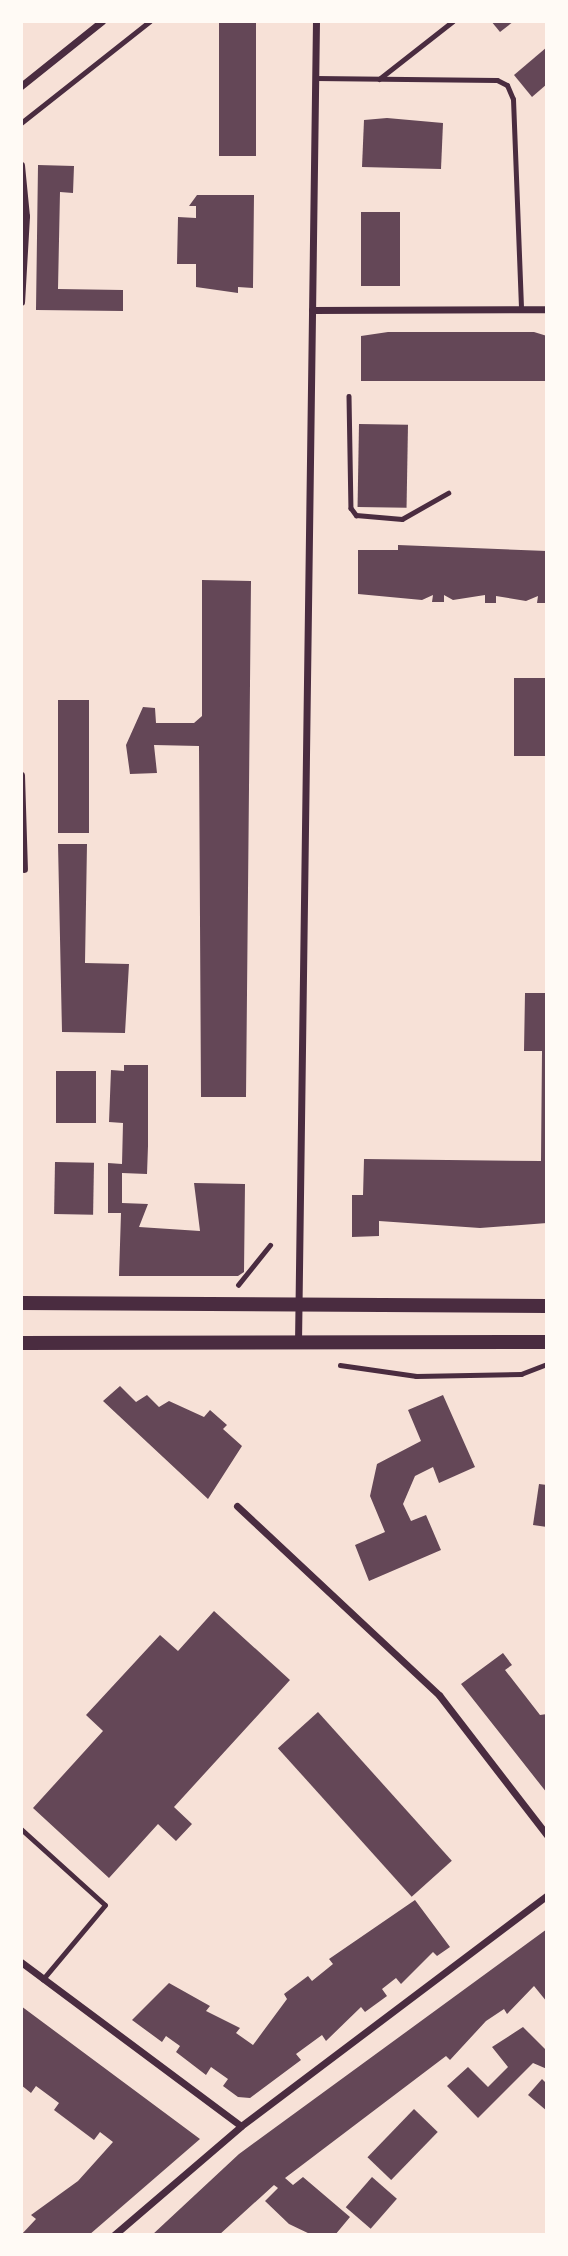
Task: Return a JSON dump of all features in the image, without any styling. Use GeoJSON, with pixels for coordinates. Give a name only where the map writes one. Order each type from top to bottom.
{"type":"FeatureCollection","features":[{"type":"Feature","properties":{"kind":"main road"},"geometry":{"type":"LineString","coordinates":[[21,1303],[298,1307],[547,1306]]}},
{"type":"Feature","properties":{"kind":"main road"},"geometry":{"type":"LineString","coordinates":[[21,1343],[298,1347],[547,1342]]}},
{"type":"Feature","properties":{"kind":"street"},"geometry":{"type":"LineString","coordinates":[[21,86],[102,21]]}},
{"type":"Feature","properties":{"kind":"street"},"geometry":{"type":"LineString","coordinates":[[298,1347],[316,21]]}},
{"type":"Feature","properties":{"kind":"street"},"geometry":{"type":"LineString","coordinates":[[21,165],[26,216],[21,302]]}},
{"type":"Feature","properties":{"kind":"street"},"geometry":{"type":"LineString","coordinates":[[312,310],[547,309]]}},
{"type":"Feature","properties":{"kind":"street"},"geometry":{"type":"LineString","coordinates":[[21,775],[24,869]]}},
{"type":"Feature","properties":{"kind":"street"},"geometry":{"type":"LineString","coordinates":[[237,1506],[439,1695],[547,1835]]}},
{"type":"Feature","properties":{"kind":"street"},"geometry":{"type":"LineString","coordinates":[[114,2235],[241,2126],[547,1895]]}},
{"type":"Feature","properties":{"kind":"street"},"geometry":{"type":"LineString","coordinates":[[21,1962],[241,2126]]}},
{"type":"Feature","properties":{"kind":"lane"},"geometry":{"type":"LineString","coordinates":[[379,79],[453,21]]}},
{"type":"Feature","properties":{"kind":"lane"},"geometry":{"type":"LineString","coordinates":[[315,78],[497,80],[511,92],[521,309]]}},
{"type":"Feature","properties":{"kind":"lane"},"geometry":{"type":"LineString","coordinates":[[21,1829],[105,1905],[43,1979]]}},
{"type":"Feature","properties":{"kind":"path"},"geometry":{"type":"LineString","coordinates":[[21,123],[150,21]]}},
{"type":"Feature","properties":{"kind":"path"},"geometry":{"type":"LineString","coordinates":[[349,396],[351,508],[356,515],[402,519],[448,494]]}},
{"type":"Feature","properties":{"kind":"path"},"geometry":{"type":"LineString","coordinates":[[237,1285],[270,1245]]}},
{"type":"Feature","properties":{"kind":"path"},"geometry":{"type":"LineString","coordinates":[[356,1367],[416,1377],[521,1374],[547,1364]]}},
{"type":"Feature","properties":{"kind":"building"},"geometry":{"type":"Polygon","coordinates":[[[219,21],[256,21],[256,156],[219,156],[219,21]]]}},
{"type":"Feature","properties":{"kind":"building"},"geometry":{"type":"Polygon","coordinates":[[[491,21],[514,21],[500,32],[491,21]]]}},
{"type":"Feature","properties":{"kind":"building"},"geometry":{"type":"Polygon","coordinates":[[[547,47],[547,84],[532,97],[514,75],[547,47]]]}},
{"type":"Feature","properties":{"kind":"building"},"geometry":{"type":"Polygon","coordinates":[[[387,118],[443,123],[441,169],[362,167],[364,120],[387,118]]]}},
{"type":"Feature","properties":{"kind":"building"},"geometry":{"type":"Polygon","coordinates":[[[38,165],[74,166],[73,193],[60,192],[58,289],[123,290],[123,311],[36,310],[38,165]]]}},
{"type":"Feature","properties":{"kind":"building"},"geometry":{"type":"Polygon","coordinates":[[[197,195],[254,195],[253,288],[238,287],[238,293],[196,287],[196,264],[177,264],[178,217],[196,218],[196,206],[189,206],[197,195]]]}},
{"type":"Feature","properties":{"kind":"building"},"geometry":{"type":"Polygon","coordinates":[[[361,212],[400,212],[400,286],[361,286],[361,212]]]}},
{"type":"Feature","properties":{"kind":"building"},"geometry":{"type":"Polygon","coordinates":[[[388,332],[534,332],[547,336],[547,381],[361,381],[361,336],[388,332]]]}},
{"type":"Feature","properties":{"kind":"building"},"geometry":{"type":"Polygon","coordinates":[[[359,424],[408,425],[407,508],[358,507],[359,424]]]}},
{"type":"Feature","properties":{"kind":"building"},"geometry":{"type":"Polygon","coordinates":[[[398,545],[547,551],[547,603],[537,603],[538,596],[526,601],[496,596],[496,603],[485,603],[485,595],[453,600],[444,595],[444,602],[432,602],[433,595],[422,600],[358,594],[358,550],[398,550],[398,545]]]}},
{"type":"Feature","properties":{"kind":"building"},"geometry":{"type":"Polygon","coordinates":[[[202,580],[251,581],[246,1097],[201,1097],[199,746],[154,745],[157,773],[130,774],[126,745],[143,707],[155,708],[156,723],[194,723],[202,716],[202,580]]]}},
{"type":"Feature","properties":{"kind":"building"},"geometry":{"type":"Polygon","coordinates":[[[514,678],[547,678],[547,756],[514,756],[514,678]]]}},
{"type":"Feature","properties":{"kind":"building"},"geometry":{"type":"Polygon","coordinates":[[[58,700],[89,700],[89,833],[58,833],[58,700]]]}},
{"type":"Feature","properties":{"kind":"building"},"geometry":{"type":"Polygon","coordinates":[[[58,844],[87,844],[85,963],[129,964],[125,1033],[62,1032],[58,844]]]}},
{"type":"Feature","properties":{"kind":"building"},"geometry":{"type":"Polygon","coordinates":[[[525,993],[547,993],[547,1223],[480,1228],[379,1221],[379,1236],[352,1237],[352,1195],[363,1195],[364,1159],[541,1161],[542,1051],[524,1051],[525,993]]]}},
{"type":"Feature","properties":{"kind":"building"},"geometry":{"type":"Polygon","coordinates":[[[124,1065],[148,1065],[148,1146],[147,1174],[122,1173],[122,1203],[148,1204],[139,1227],[200,1231],[194,1183],[245,1184],[244,1272],[238,1276],[119,1276],[121,1213],[108,1213],[108,1163],[122,1164],[123,1123],[109,1122],[111,1070],[124,1071],[124,1065]]]}},
{"type":"Feature","properties":{"kind":"building"},"geometry":{"type":"Polygon","coordinates":[[[56,1071],[96,1071],[96,1123],[56,1123],[56,1071]]]}},
{"type":"Feature","properties":{"kind":"building"},"geometry":{"type":"Polygon","coordinates":[[[55,1162],[94,1163],[93,1215],[54,1214],[55,1162]]]}},
{"type":"Feature","properties":{"kind":"building"},"geometry":{"type":"Polygon","coordinates":[[[120,1386],[136,1402],[147,1395],[159,1407],[169,1401],[204,1417],[210,1410],[227,1425],[223,1429],[242,1446],[208,1499],[103,1401],[120,1386]]]}},
{"type":"Feature","properties":{"kind":"building"},"geometry":{"type":"Polygon","coordinates":[[[443,1395],[475,1467],[439,1483],[433,1467],[415,1476],[403,1504],[411,1521],[426,1515],[441,1550],[369,1581],[355,1545],[385,1532],[370,1496],[377,1464],[421,1441],[408,1410],[443,1395]]]}},
{"type":"Feature","properties":{"kind":"building"},"geometry":{"type":"Polygon","coordinates":[[[539,1484],[547,1485],[547,1527],[533,1525],[539,1484]]]}},
{"type":"Feature","properties":{"kind":"building"},"geometry":{"type":"Polygon","coordinates":[[[214,1611],[290,1680],[174,1807],[192,1824],[176,1841],[158,1824],[109,1878],[33,1808],[103,1731],[86,1715],[160,1635],[178,1651],[214,1611]]]}},
{"type":"Feature","properties":{"kind":"building"},"geometry":{"type":"Polygon","coordinates":[[[503,1653],[512,1665],[505,1670],[540,1715],[547,1714],[547,1793],[461,1684],[503,1653]]]}},
{"type":"Feature","properties":{"kind":"building"},"geometry":{"type":"Polygon","coordinates":[[[318,1712],[452,1861],[412,1897],[278,1748],[318,1712]]]}},
{"type":"Feature","properties":{"kind":"building"},"geometry":{"type":"Polygon","coordinates":[[[415,1900],[450,1947],[437,1956],[433,1952],[401,1984],[396,1978],[382,1989],[387,1996],[365,2012],[361,2007],[326,2041],[322,2035],[296,2054],[301,2060],[250,2098],[238,2097],[223,2086],[228,2079],[211,2067],[206,2075],[176,2052],[180,2046],[166,2036],[162,2042],[132,2020],[169,1983],[210,2006],[206,2011],[240,2028],[236,2033],[253,2045],[287,1999],[284,1994],[308,1976],[312,1981],[333,1964],[329,1959],[415,1900]]]}},
{"type":"Feature","properties":{"kind":"building"},"geometry":{"type":"Polygon","coordinates":[[[547,1929],[547,2002],[534,1986],[507,2014],[504,2009],[486,2021],[450,2060],[446,2056],[285,2178],[293,2185],[303,2177],[350,2217],[335,2235],[312,2235],[289,2224],[265,2201],[278,2188],[274,2185],[219,2235],[152,2235],[239,2154],[547,1929]]]}},
{"type":"Feature","properties":{"kind":"building"},"geometry":{"type":"Polygon","coordinates":[[[21,2006],[200,2139],[89,2235],[21,2235],[36,2219],[31,2215],[78,2181],[113,2142],[100,2132],[94,2140],[54,2110],[59,2103],[36,2086],[31,2093],[21,2085],[21,2006]]]}},
{"type":"Feature","properties":{"kind":"building"},"geometry":{"type":"Polygon","coordinates":[[[523,2027],[547,2051],[547,2069],[533,2063],[478,2118],[447,2086],[468,2067],[488,2087],[508,2067],[492,2047],[523,2027]]]}},
{"type":"Feature","properties":{"kind":"building"},"geometry":{"type":"Polygon","coordinates":[[[542,2079],[547,2084],[547,2111],[528,2095],[542,2079]]]}},
{"type":"Feature","properties":{"kind":"building"},"geometry":{"type":"Polygon","coordinates":[[[414,2109],[438,2132],[391,2180],[367,2157],[414,2109]]]}},
{"type":"Feature","properties":{"kind":"building"},"geometry":{"type":"Polygon","coordinates":[[[372,2177],[397,2199],[371,2229],[346,2207],[372,2177]]]}}]}
